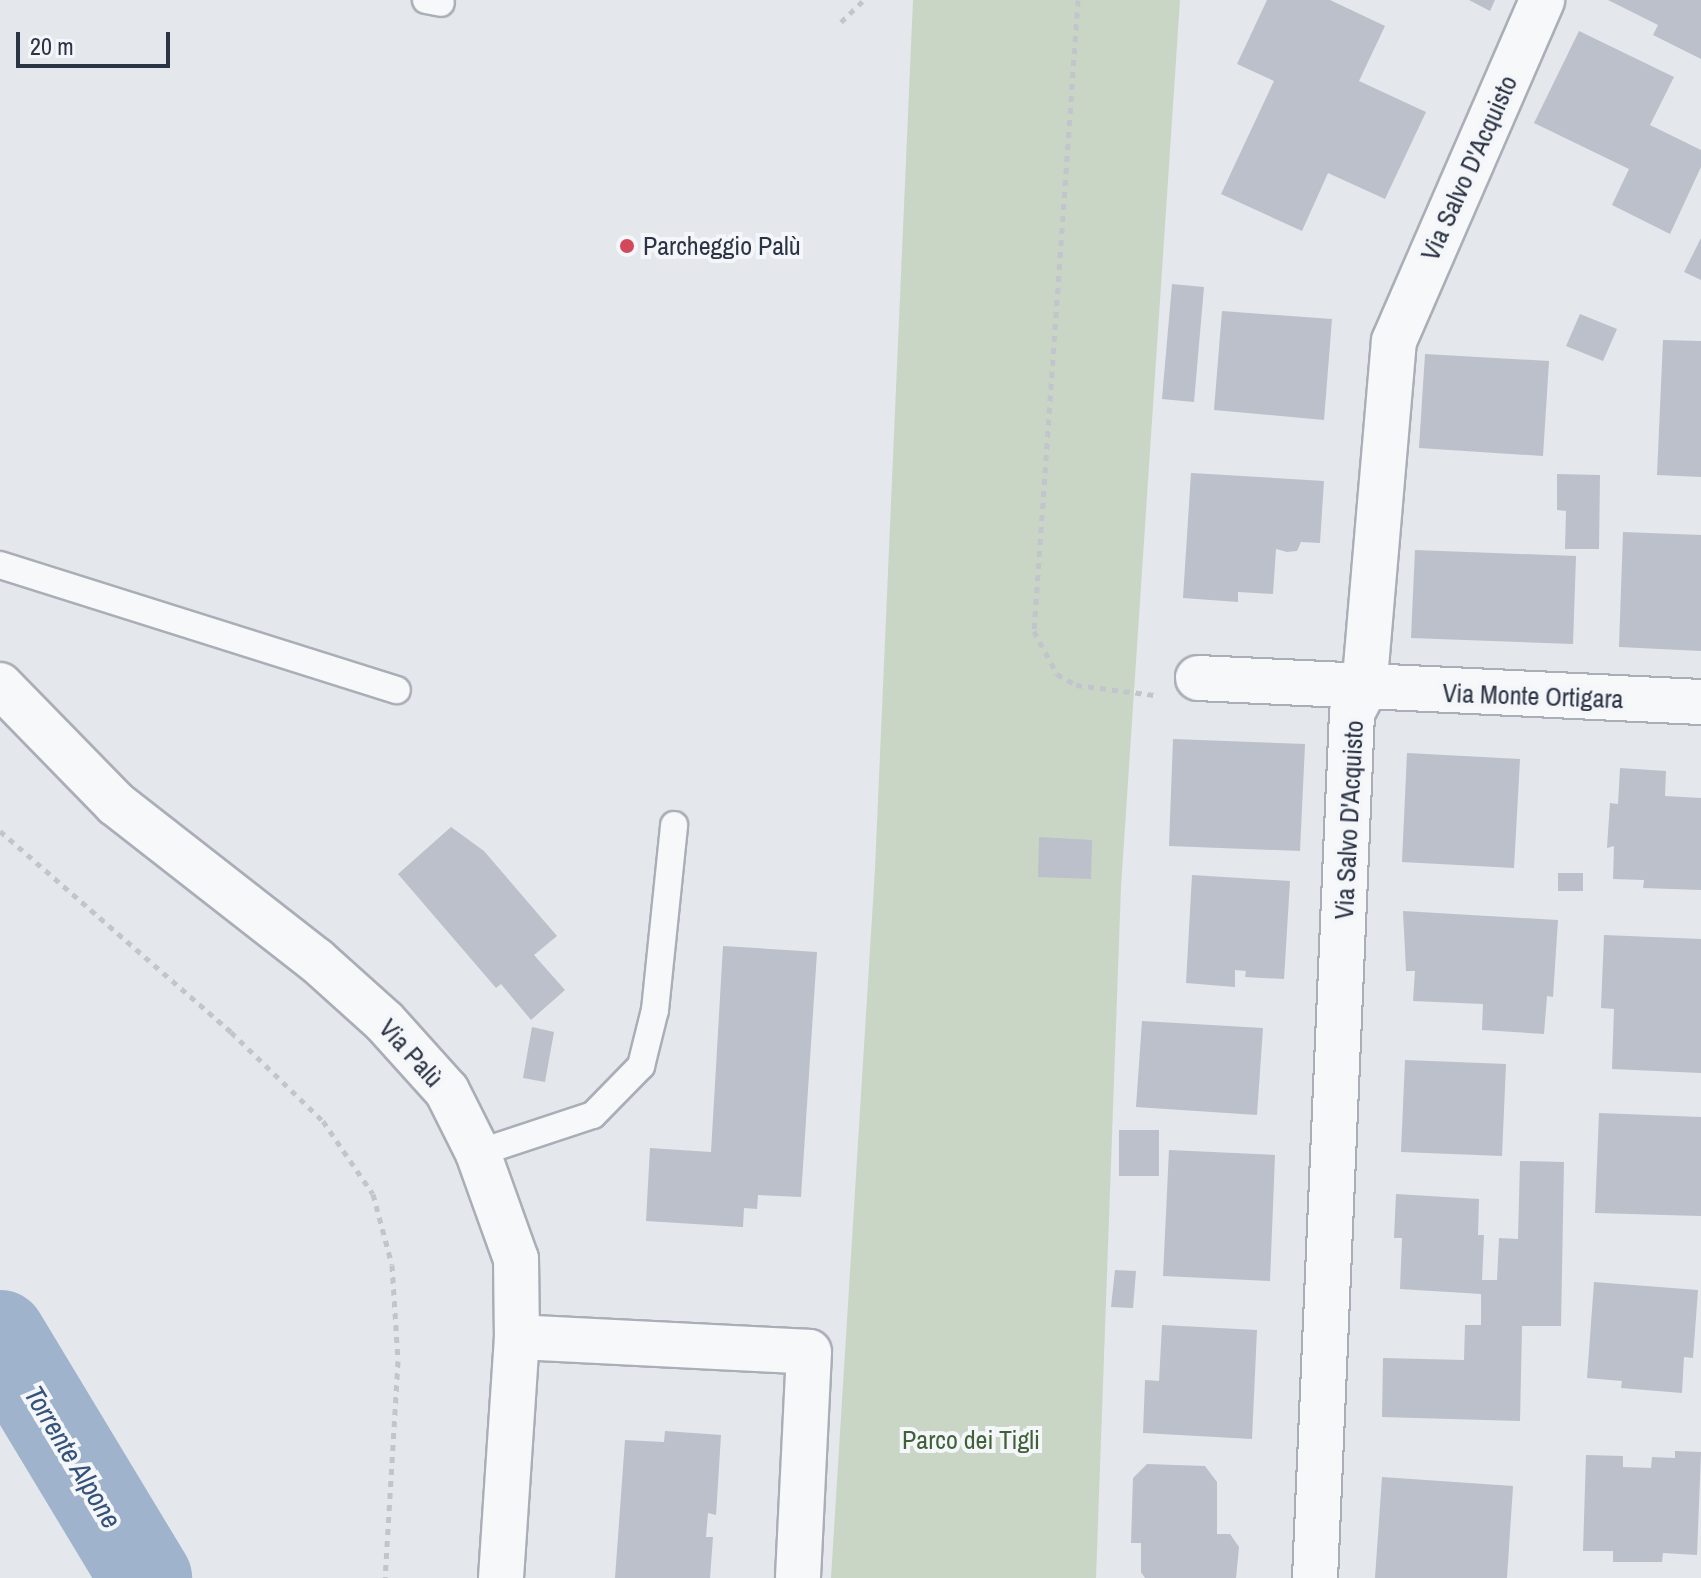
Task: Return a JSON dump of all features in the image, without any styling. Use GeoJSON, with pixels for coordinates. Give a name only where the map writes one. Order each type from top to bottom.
{"type":"FeatureCollection","features":[{"type":"Feature","properties":{"kind":"street","name":"Via Salvo D'Acquisto"},"geometry":{"type":"LineString","coordinates":[[1315,1578],[1352,713],[1364,690],[1394,341],[1542,0]]}},
{"type":"Feature","properties":{"kind":"street","name":"Via Monte Ortigara"},"geometry":{"type":"LineString","coordinates":[[1198,678],[1364,690],[1701,702]]}},
{"type":"Feature","properties":{"kind":"street","name":"Via Palù"},"geometry":{"type":"LineString","coordinates":[[0,685],[116,804],[316,960],[384,1021],[447,1091],[478,1153],[516,1259],[517,1337],[501,1578]]}},
{"type":"Feature","properties":{"kind":"street"},"geometry":{"type":"LineString","coordinates":[[517,1337],[809,1352],[798,1578]]}},
{"type":"Feature","properties":{"kind":"lane"},"geometry":{"type":"LineString","coordinates":[[0,565],[397,690]]}},
{"type":"Feature","properties":{"kind":"lane"},"geometry":{"type":"LineString","coordinates":[[478,1153],[593,1115],[641,1066],[655,1010],[674,825]]}},
{"type":"Feature","properties":{"kind":"path"},"geometry":{"type":"LineString","coordinates":[[841,22],[864,0]]}},
{"type":"Feature","properties":{"kind":"path"},"geometry":{"type":"LineString","coordinates":[[1078,0],[1034,631],[1057,674],[1099,692],[1166,696],[1198,678]]}},
{"type":"Feature","properties":{"kind":"path"},"geometry":{"type":"LineString","coordinates":[[0,831],[231,1032],[323,1121],[373,1194],[392,1265],[398,1361],[385,1578]]}},
{"type":"Feature","properties":{"kind":"green space","name":"Parco dei Tigli"},"geometry":{"type":"Polygon","coordinates":[[[913,0],[1180,0],[1121,887],[1096,1578],[831,1578],[875,869],[913,0]]]}},
{"type":"Feature","properties":{"kind":"building"},"geometry":{"type":"Polygon","coordinates":[[[1267,0],[1330,0],[1385,26],[1359,81],[1426,112],[1385,199],[1328,173],[1302,231],[1221,194],[1274,81],[1237,64],[1267,0]]]}},
{"type":"Feature","properties":{"kind":"building"},"geometry":{"type":"Polygon","coordinates":[[[1469,0],[1495,0],[1490,11],[1469,0]]]}},
{"type":"Feature","properties":{"kind":"building"},"geometry":{"type":"Polygon","coordinates":[[[1608,0],[1701,0],[1701,59],[1653,35],[1658,25],[1608,0]]]}},
{"type":"Feature","properties":{"kind":"building"},"geometry":{"type":"Polygon","coordinates":[[[1579,31],[1674,77],[1650,125],[1701,150],[1701,167],[1670,234],[1612,205],[1629,169],[1534,123],[1579,31]]]}},
{"type":"Feature","properties":{"kind":"building"},"geometry":{"type":"Polygon","coordinates":[[[1701,238],[1701,280],[1684,272],[1701,238]]]}},
{"type":"Feature","properties":{"kind":"building"},"geometry":{"type":"Polygon","coordinates":[[[1172,284],[1204,287],[1194,402],[1162,399],[1172,284]]]}},
{"type":"Feature","properties":{"kind":"building"},"geometry":{"type":"Polygon","coordinates":[[[1222,311],[1332,319],[1324,420],[1214,410],[1222,311]]]}},
{"type":"Feature","properties":{"kind":"building"},"geometry":{"type":"Polygon","coordinates":[[[1580,314],[1617,329],[1603,361],[1566,346],[1580,314]]]}},
{"type":"Feature","properties":{"kind":"building"},"geometry":{"type":"Polygon","coordinates":[[[1663,340],[1701,341],[1701,477],[1657,475],[1663,340]]]}},
{"type":"Feature","properties":{"kind":"building"},"geometry":{"type":"Polygon","coordinates":[[[1425,354],[1549,361],[1543,456],[1419,448],[1425,354]]]}},
{"type":"Feature","properties":{"kind":"building"},"geometry":{"type":"Polygon","coordinates":[[[1191,473],[1324,481],[1320,543],[1301,542],[1297,551],[1276,549],[1273,594],[1238,592],[1238,602],[1183,598],[1191,473]]]}},
{"type":"Feature","properties":{"kind":"building"},"geometry":{"type":"Polygon","coordinates":[[[1557,474],[1600,475],[1599,549],[1565,549],[1566,511],[1557,510],[1557,474]]]}},
{"type":"Feature","properties":{"kind":"building"},"geometry":{"type":"Polygon","coordinates":[[[1623,532],[1701,535],[1701,651],[1619,647],[1623,532]]]}},
{"type":"Feature","properties":{"kind":"building"},"geometry":{"type":"Polygon","coordinates":[[[1415,550],[1576,556],[1573,644],[1411,638],[1415,550]]]}},
{"type":"Feature","properties":{"kind":"building"},"geometry":{"type":"Polygon","coordinates":[[[1173,739],[1305,744],[1300,851],[1169,846],[1173,739]]]}},
{"type":"Feature","properties":{"kind":"building"},"geometry":{"type":"Polygon","coordinates":[[[1407,753],[1520,759],[1514,868],[1402,862],[1407,753]]]}},
{"type":"Feature","properties":{"kind":"building"},"geometry":{"type":"Polygon","coordinates":[[[1620,768],[1666,771],[1665,796],[1701,798],[1701,890],[1643,888],[1644,880],[1613,879],[1614,846],[1607,848],[1610,803],[1618,804],[1620,768]]]}},
{"type":"Feature","properties":{"kind":"building"},"geometry":{"type":"Polygon","coordinates":[[[451,827],[484,851],[557,936],[534,955],[565,990],[531,1020],[501,984],[496,988],[398,874],[451,827]]]}},
{"type":"Feature","properties":{"kind":"building"},"geometry":{"type":"Polygon","coordinates":[[[1039,837],[1092,840],[1091,879],[1038,877],[1039,837]]]}},
{"type":"Feature","properties":{"kind":"building"},"geometry":{"type":"Polygon","coordinates":[[[1558,873],[1583,873],[1583,891],[1558,891],[1558,873]]]}},
{"type":"Feature","properties":{"kind":"building"},"geometry":{"type":"Polygon","coordinates":[[[1192,875],[1290,881],[1284,979],[1245,977],[1246,971],[1235,970],[1235,987],[1186,983],[1192,875]]]}},
{"type":"Feature","properties":{"kind":"building"},"geometry":{"type":"Polygon","coordinates":[[[1403,911],[1558,920],[1553,997],[1547,996],[1544,1034],[1482,1030],[1483,1004],[1413,1001],[1415,971],[1406,971],[1403,911]]]}},
{"type":"Feature","properties":{"kind":"building"},"geometry":{"type":"Polygon","coordinates":[[[1604,935],[1701,939],[1701,1073],[1612,1069],[1614,1009],[1601,1008],[1604,935]]]}},
{"type":"Feature","properties":{"kind":"building"},"geometry":{"type":"Polygon","coordinates":[[[723,946],[817,952],[801,1197],[758,1195],[757,1209],[744,1208],[743,1227],[646,1221],[650,1148],[711,1152],[723,946]]]}},
{"type":"Feature","properties":{"kind":"building"},"geometry":{"type":"Polygon","coordinates":[[[1142,1021],[1263,1028],[1257,1115],[1136,1107],[1142,1021]]]}},
{"type":"Feature","properties":{"kind":"building"},"geometry":{"type":"Polygon","coordinates":[[[532,1027],[554,1032],[545,1082],[523,1078],[532,1027]]]}},
{"type":"Feature","properties":{"kind":"building"},"geometry":{"type":"Polygon","coordinates":[[[1405,1060],[1506,1064],[1502,1156],[1401,1152],[1405,1060]]]}},
{"type":"Feature","properties":{"kind":"building"},"geometry":{"type":"Polygon","coordinates":[[[1599,1113],[1701,1117],[1701,1216],[1595,1213],[1599,1113]]]}},
{"type":"Feature","properties":{"kind":"building"},"geometry":{"type":"Polygon","coordinates":[[[1119,1130],[1159,1130],[1159,1176],[1119,1176],[1119,1130]]]}},
{"type":"Feature","properties":{"kind":"building"},"geometry":{"type":"Polygon","coordinates":[[[1169,1150],[1275,1155],[1270,1281],[1163,1276],[1169,1150]]]}},
{"type":"Feature","properties":{"kind":"building"},"geometry":{"type":"Polygon","coordinates":[[[1520,1161],[1564,1162],[1561,1326],[1522,1326],[1520,1421],[1382,1417],[1383,1358],[1464,1360],[1465,1325],[1481,1325],[1481,1294],[1400,1289],[1402,1238],[1394,1238],[1396,1194],[1479,1199],[1478,1235],[1484,1235],[1482,1280],[1497,1280],[1499,1238],[1518,1239],[1520,1161]]]}},
{"type":"Feature","properties":{"kind":"building"},"geometry":{"type":"Polygon","coordinates":[[[1115,1270],[1136,1271],[1133,1308],[1111,1307],[1115,1270]]]}},
{"type":"Feature","properties":{"kind":"building"},"geometry":{"type":"Polygon","coordinates":[[[1594,1282],[1698,1290],[1693,1358],[1684,1357],[1682,1393],[1621,1388],[1622,1381],[1587,1378],[1594,1282]]]}},
{"type":"Feature","properties":{"kind":"building"},"geometry":{"type":"Polygon","coordinates":[[[1162,1325],[1257,1330],[1252,1439],[1143,1433],[1145,1380],[1159,1381],[1162,1325]]]}},
{"type":"Feature","properties":{"kind":"building"},"geometry":{"type":"Polygon","coordinates":[[[665,1431],[721,1435],[716,1515],[708,1513],[706,1537],[713,1537],[710,1578],[615,1578],[625,1440],[664,1442],[665,1431]]]}},
{"type":"Feature","properties":{"kind":"building"},"geometry":{"type":"Polygon","coordinates":[[[1675,1451],[1701,1452],[1697,1555],[1663,1553],[1662,1562],[1613,1562],[1613,1551],[1583,1551],[1586,1455],[1623,1456],[1623,1467],[1651,1468],[1652,1457],[1675,1458],[1675,1451]]]}},
{"type":"Feature","properties":{"kind":"building"},"geometry":{"type":"Polygon","coordinates":[[[1147,1464],[1205,1466],[1217,1482],[1217,1534],[1230,1534],[1239,1547],[1236,1578],[1145,1578],[1141,1572],[1141,1543],[1131,1543],[1133,1478],[1147,1464]]]}},
{"type":"Feature","properties":{"kind":"building"},"geometry":{"type":"Polygon","coordinates":[[[1382,1477],[1513,1486],[1507,1578],[1375,1578],[1382,1477]]]}},
{"type":"Feature","properties":{"kind":"waterway","name":"Torrente Alpone"},"geometry":{"type":"LineString","coordinates":[[0,1336],[146,1578]]}},
{"type":"Feature","properties":{"kind":"place","name":"Parcheggio Palù"},"geometry":{"type":"Point","coordinates":[627,246]}}]}
